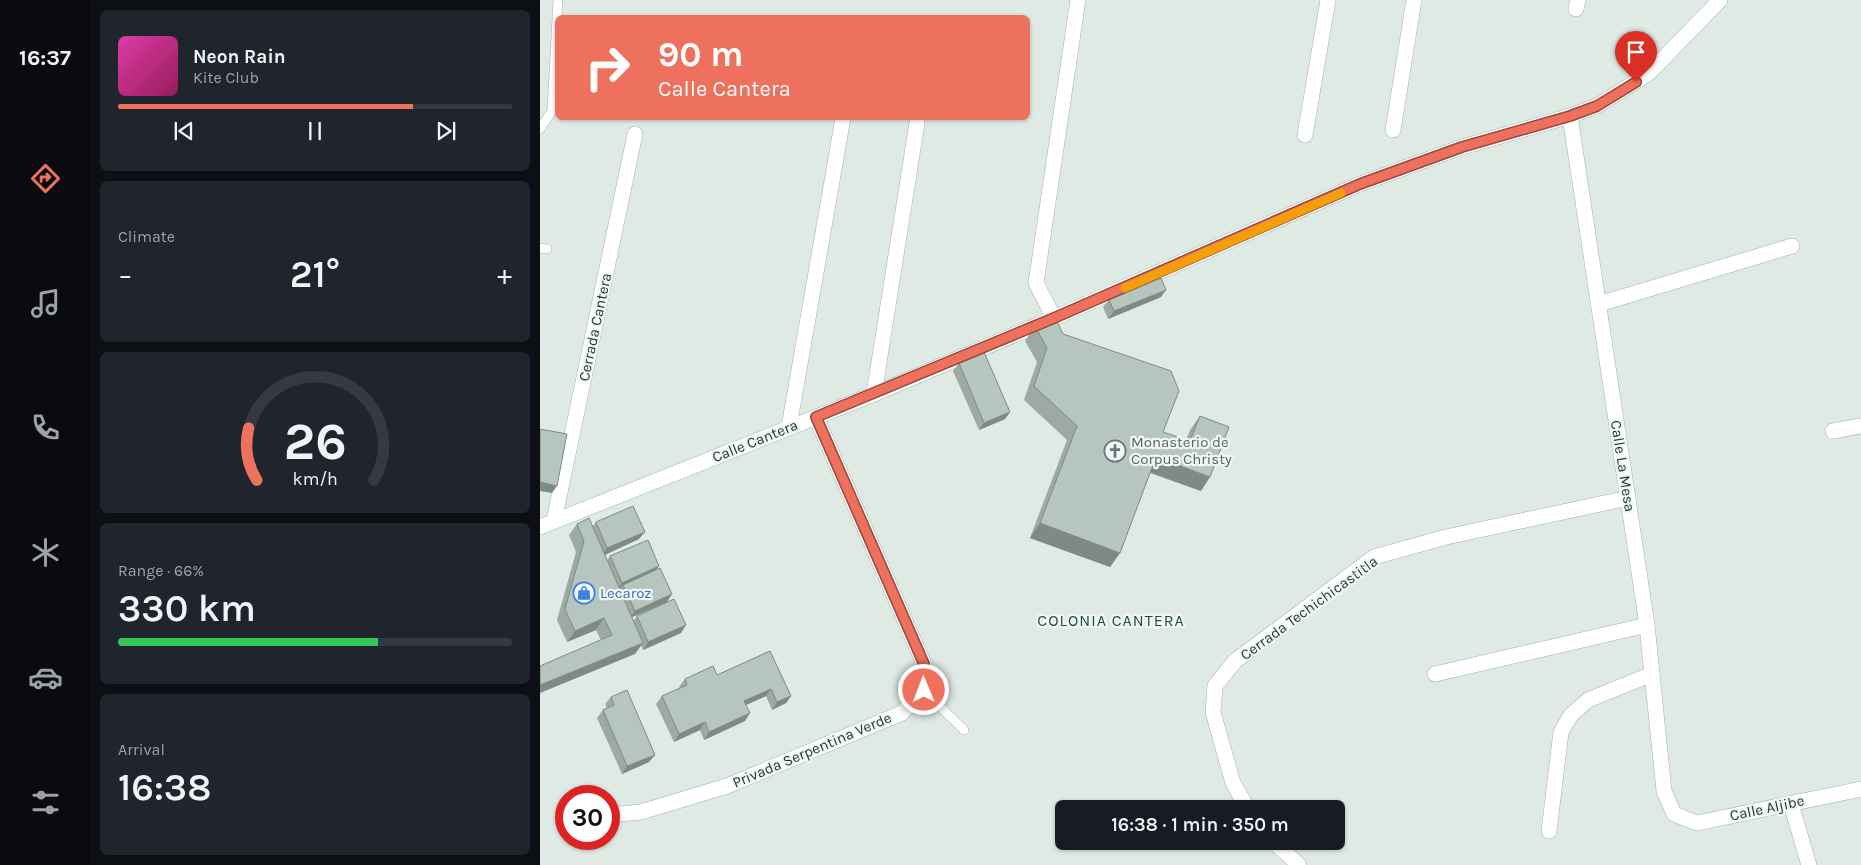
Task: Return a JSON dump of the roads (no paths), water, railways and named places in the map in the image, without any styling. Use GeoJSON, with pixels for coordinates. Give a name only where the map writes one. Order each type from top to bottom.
{"type":"FeatureCollection","features":[{"type":"Feature","properties":{"kind":"street"},"geometry":{"type":"LineString","coordinates":[[1054,318],[1036,283],[1078,0]]}},
{"type":"Feature","properties":{"kind":"street"},"geometry":{"type":"LineString","coordinates":[[1304,135],[1328,0]]}},
{"type":"Feature","properties":{"kind":"street"},"geometry":{"type":"LineString","coordinates":[[1393,130],[1414,0]]}},
{"type":"Feature","properties":{"kind":"street","name":"Calle Cantera"},"geometry":{"type":"LineString","coordinates":[[547,524],[874,394],[1054,318],[1360,184],[1462,147],[1570,116],[1597,106],[1649,73],[1720,0]]}},
{"type":"Feature","properties":{"kind":"street","name":"Calle La Mesa"},"geometry":{"type":"LineString","coordinates":[[1570,116],[1647,625],[1664,791],[1674,814]]}},
{"type":"Feature","properties":{"kind":"street"},"geometry":{"type":"LineString","coordinates":[[790,427],[843,120]]}},
{"type":"Feature","properties":{"kind":"street"},"geometry":{"type":"LineString","coordinates":[[874,394],[917,123]]}},
{"type":"Feature","properties":{"kind":"street","name":"Cerrada Cantera"},"geometry":{"type":"LineString","coordinates":[[547,524],[635,134]]}},
{"type":"Feature","properties":{"kind":"street"},"geometry":{"type":"LineString","coordinates":[[1599,304],[1792,246]]}},
{"type":"Feature","properties":{"kind":"street"},"geometry":{"type":"LineString","coordinates":[[816,417],[924,664],[924,691]]}},
{"type":"Feature","properties":{"kind":"street"},"geometry":{"type":"LineString","coordinates":[[1833,431],[1861,426]]}},
{"type":"Feature","properties":{"kind":"street","name":"Cerrada Techichicastitla"},"geometry":{"type":"LineString","coordinates":[[1243,800],[1234,783],[1213,712],[1215,686],[1235,661],[1374,558],[1446,537],[1628,498]]}},
{"type":"Feature","properties":{"kind":"street"},"geometry":{"type":"LineString","coordinates":[[1435,674],[1647,625]]}},
{"type":"Feature","properties":{"kind":"street"},"geometry":{"type":"LineString","coordinates":[[1548,831],[1561,732],[1571,715],[1588,700],[1652,674]]}},
{"type":"Feature","properties":{"kind":"street","name":"Privada Serpentina Verde"},"geometry":{"type":"LineString","coordinates":[[620,814],[641,812],[727,786],[902,713],[924,691]]}},
{"type":"Feature","properties":{"kind":"street","name":"Calle Aljibe"},"geometry":{"type":"LineString","coordinates":[[1674,814],[1697,822],[1861,789]]}},
{"type":"Feature","properties":{"kind":"street"},"geometry":{"type":"LineString","coordinates":[[1791,804],[1809,865]]}},
{"type":"Feature","properties":{"kind":"street"},"geometry":{"type":"LineString","coordinates":[[1283,850],[1299,865]]}},
{"type":"Feature","properties":{"kind":"lane"},"geometry":{"type":"LineString","coordinates":[[557,15],[558,0]]}},
{"type":"Feature","properties":{"kind":"lane"},"geometry":{"type":"LineString","coordinates":[[540,129],[552,111],[555,56]]}},
{"type":"Feature","properties":{"kind":"lane"},"geometry":{"type":"LineString","coordinates":[[924,691],[964,730]]}},
{"type":"Feature","properties":{"kind":"place","name":"Monasterio de Corpus Christy"},"geometry":{"type":"Point","coordinates":[1115,451]}},
{"type":"Feature","properties":{"kind":"place","name":"Lecaroz"},"geometry":{"type":"Point","coordinates":[584,593]}},
{"type":"Feature","properties":{"kind":"district","name":"COLONIA CANTERA"},"geometry":{"type":"Point","coordinates":[1111,620]}}]}
